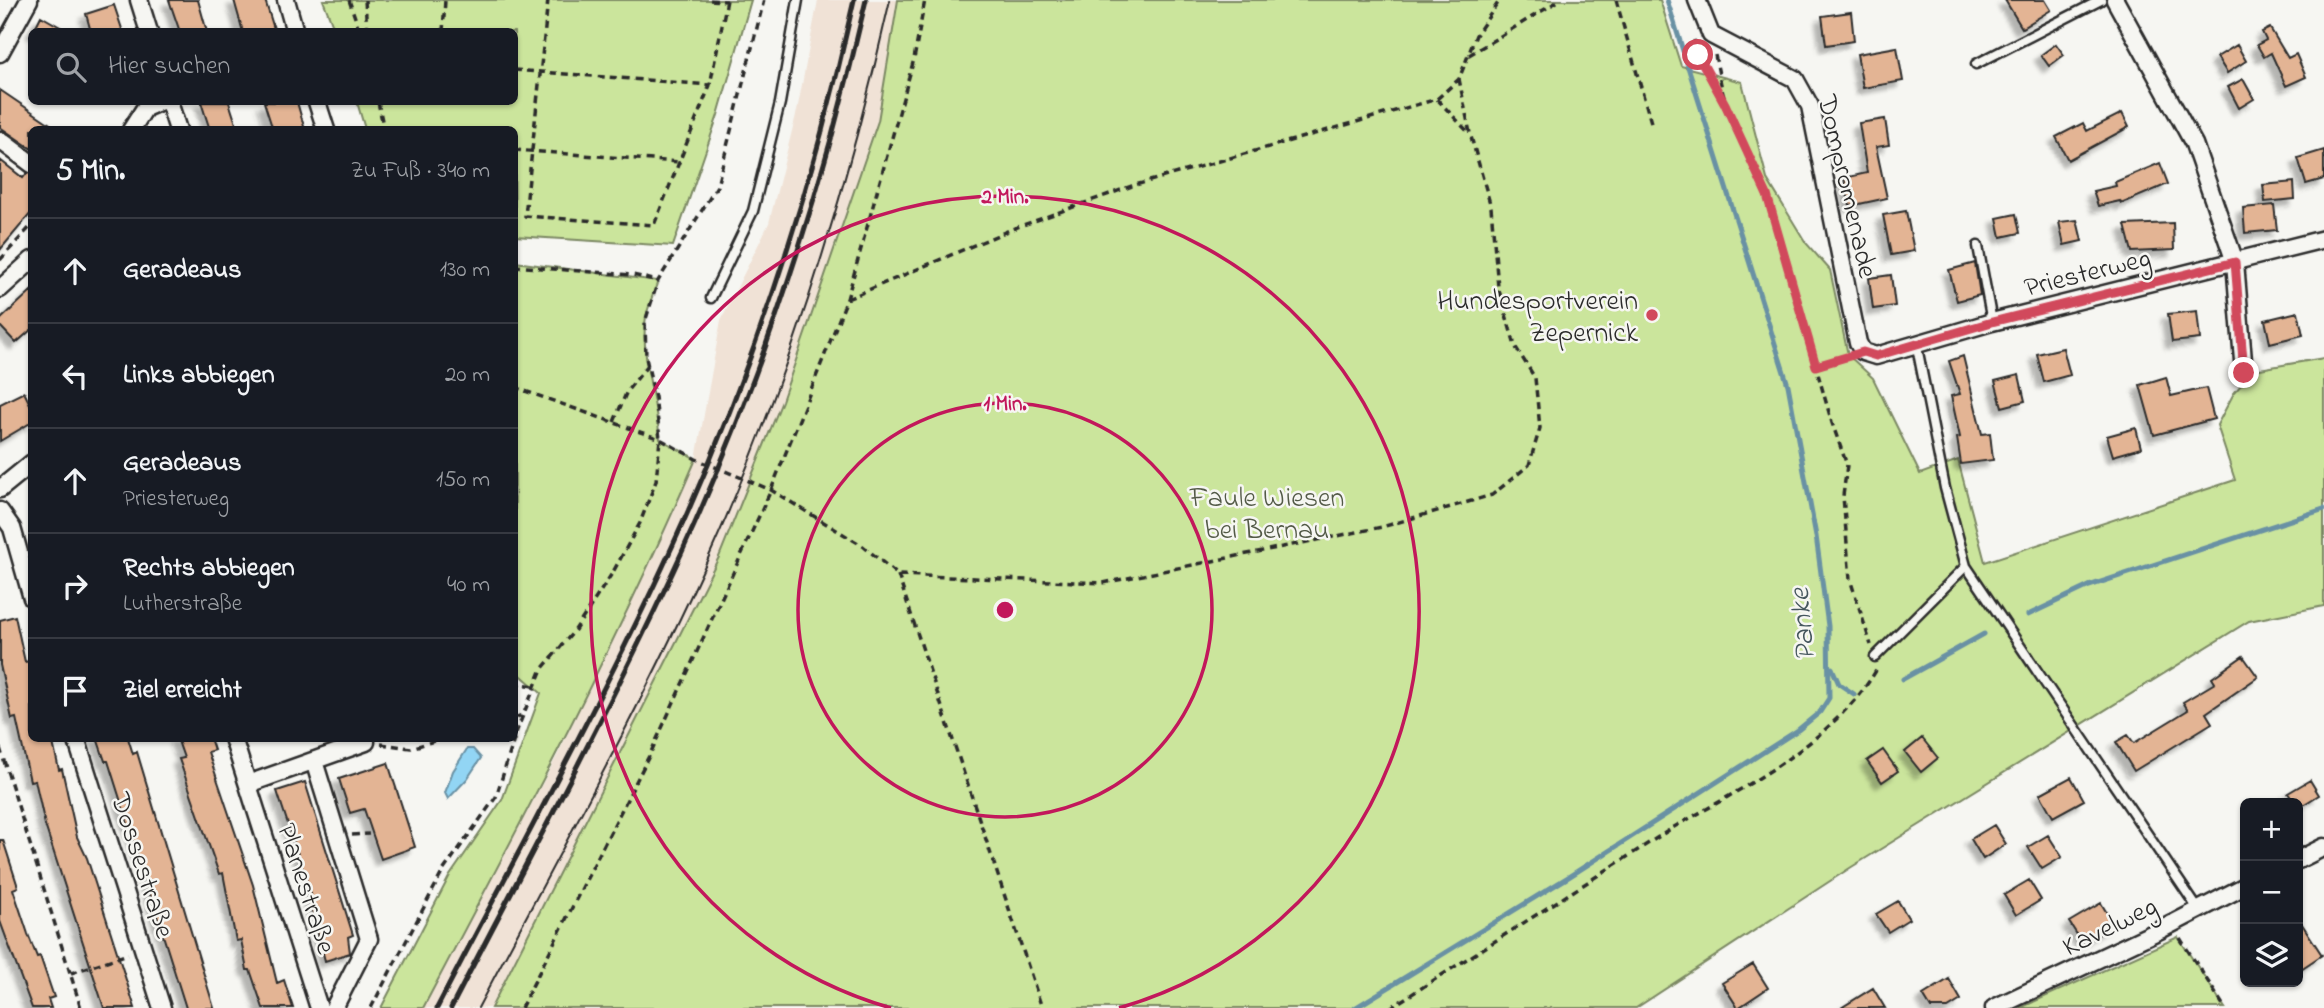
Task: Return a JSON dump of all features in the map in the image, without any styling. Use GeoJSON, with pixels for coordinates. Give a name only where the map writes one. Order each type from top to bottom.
{"type":"FeatureCollection","features":[{"type":"Feature","properties":{"kind":"street"},"geometry":{"type":"LineString","coordinates":[[0,53],[29,0]]}},
{"type":"Feature","properties":{"kind":"street"},"geometry":{"type":"LineString","coordinates":[[139,0],[148,28]]}},
{"type":"Feature","properties":{"kind":"street"},"geometry":{"type":"LineString","coordinates":[[286,0],[294,28]]}},
{"type":"Feature","properties":{"kind":"street"},"geometry":{"type":"LineString","coordinates":[[1697,0],[1711,34]]}},
{"type":"Feature","properties":{"kind":"street"},"geometry":{"type":"LineString","coordinates":[[2115,0],[2194,144],[2235,262],[2244,373]]}},
{"type":"Feature","properties":{"kind":"street","name":"Dompromenade"},"geometry":{"type":"LineString","coordinates":[[1711,34],[1795,79],[1810,106],[1858,343],[1863,352]]}},
{"type":"Feature","properties":{"kind":"street"},"geometry":{"type":"LineString","coordinates":[[134,126],[145,108],[152,105]]}},
{"type":"Feature","properties":{"kind":"street"},"geometry":{"type":"LineString","coordinates":[[170,105],[177,126]]}},
{"type":"Feature","properties":{"kind":"street"},"geometry":{"type":"LineString","coordinates":[[318,105],[325,126]]}},
{"type":"Feature","properties":{"kind":"street"},"geometry":{"type":"LineString","coordinates":[[0,140],[28,161]]}},
{"type":"Feature","properties":{"kind":"street","name":"Priesterweg"},"geometry":{"type":"LineString","coordinates":[[1863,352],[1876,356],[1916,342],[1992,322],[2324,239]]}},
{"type":"Feature","properties":{"kind":"street"},"geometry":{"type":"LineString","coordinates":[[0,289],[28,264]]}},
{"type":"Feature","properties":{"kind":"street"},"geometry":{"type":"LineString","coordinates":[[0,489],[28,466]]}},
{"type":"Feature","properties":{"kind":"street"},"geometry":{"type":"LineString","coordinates":[[0,511],[12,528],[28,584]]}},
{"type":"Feature","properties":{"kind":"street","name":"Dossestraße"},"geometry":{"type":"LineString","coordinates":[[77,742],[162,1008]]}},
{"type":"Feature","properties":{"kind":"street","name":"Planestraße"},"geometry":{"type":"LineString","coordinates":[[234,742],[319,1008]]}},
{"type":"Feature","properties":{"kind":"street"},"geometry":{"type":"LineString","coordinates":[[248,784],[361,742]]}},
{"type":"Feature","properties":{"kind":"street"},"geometry":{"type":"LineString","coordinates":[[314,761],[369,939],[334,1008]]}},
{"type":"Feature","properties":{"kind":"street"},"geometry":{"type":"LineString","coordinates":[[2303,858],[2324,847]]}},
{"type":"Feature","properties":{"kind":"street","name":"Kavelweg"},"geometry":{"type":"LineString","coordinates":[[1994,1008],[2171,925],[2240,888]]}},
{"type":"Feature","properties":{"kind":"lane"},"geometry":{"type":"LineString","coordinates":[[711,298],[753,211],[779,103],[798,0]]}},
{"type":"Feature","properties":{"kind":"lane"},"geometry":{"type":"LineString","coordinates":[[1976,64],[2101,0]]}},
{"type":"Feature","properties":{"kind":"lane"},"geometry":{"type":"LineString","coordinates":[[1978,246],[1992,322]]}},
{"type":"Feature","properties":{"kind":"lane"},"geometry":{"type":"LineString","coordinates":[[1916,342],[1945,488],[1966,566],[2198,909]]}},
{"type":"Feature","properties":{"kind":"lane"},"geometry":{"type":"LineString","coordinates":[[1875,657],[1966,566]]}},
{"type":"Feature","properties":{"kind":"path"},"geometry":{"type":"LineString","coordinates":[[349,0],[359,28]]}},
{"type":"Feature","properties":{"kind":"path"},"geometry":{"type":"LineString","coordinates":[[365,0],[368,28]]}},
{"type":"Feature","properties":{"kind":"path"},"geometry":{"type":"LineString","coordinates":[[443,28],[445,0]]}},
{"type":"Feature","properties":{"kind":"path"},"geometry":{"type":"LineString","coordinates":[[548,0],[525,216],[654,225],[710,85],[727,1],[710,0]]}},
{"type":"Feature","properties":{"kind":"path"},"geometry":{"type":"LineString","coordinates":[[518,732],[542,669],[575,630],[613,572],[640,523],[656,481],[660,439],[648,365],[645,322],[657,281],[717,186],[764,0]]}},
{"type":"Feature","properties":{"kind":"path"},"geometry":{"type":"LineString","coordinates":[[521,1008],[651,752],[771,490],[847,299],[914,59],[926,0]]}},
{"type":"Feature","properties":{"kind":"path"},"geometry":{"type":"LineString","coordinates":[[847,299],[1012,229],[1132,186],[1437,99],[1459,79],[1476,35],[1500,0]]}},
{"type":"Feature","properties":{"kind":"path"},"geometry":{"type":"LineString","coordinates":[[1468,55],[1560,0]]}},
{"type":"Feature","properties":{"kind":"path"},"geometry":{"type":"LineString","coordinates":[[1616,0],[1652,126]]}},
{"type":"Feature","properties":{"kind":"path"},"geometry":{"type":"LineString","coordinates":[[1390,1008],[1674,827],[1721,801],[1815,738],[1867,685],[1877,669],[1850,579],[1843,496],[1846,456],[1832,423],[1767,195],[1725,104],[1698,55],[1692,33]]}},
{"type":"Feature","properties":{"kind":"path"},"geometry":{"type":"LineString","coordinates":[[1711,34],[1725,104]]}},
{"type":"Feature","properties":{"kind":"path"},"geometry":{"type":"LineString","coordinates":[[518,70],[710,85]]}},
{"type":"Feature","properties":{"kind":"path"},"geometry":{"type":"LineString","coordinates":[[898,575],[1103,583],[1382,527],[1492,495],[1529,465],[1540,428],[1535,378],[1515,346],[1498,287],[1491,207],[1470,133],[1459,79]]}},
{"type":"Feature","properties":{"kind":"path"},"geometry":{"type":"LineString","coordinates":[[1437,99],[1470,133]]}},
{"type":"Feature","properties":{"kind":"path"},"geometry":{"type":"LineString","coordinates":[[379,105],[383,126]]}},
{"type":"Feature","properties":{"kind":"path"},"geometry":{"type":"LineString","coordinates":[[518,150],[679,162]]}},
{"type":"Feature","properties":{"kind":"path"},"geometry":{"type":"LineString","coordinates":[[0,260],[28,229]]}},
{"type":"Feature","properties":{"kind":"path"},"geometry":{"type":"LineString","coordinates":[[518,266],[634,275],[657,281]]}},
{"type":"Feature","properties":{"kind":"path"},"geometry":{"type":"LineString","coordinates":[[1816,366],[1863,352]]}},
{"type":"Feature","properties":{"kind":"path"},"geometry":{"type":"LineString","coordinates":[[614,422],[627,391],[648,365]]}},
{"type":"Feature","properties":{"kind":"path"},"geometry":{"type":"LineString","coordinates":[[518,388],[660,439],[696,459],[771,490],[863,546],[898,575],[1042,1008]]}},
{"type":"Feature","properties":{"kind":"path"},"geometry":{"type":"LineString","coordinates":[[518,684],[535,687]]}},
{"type":"Feature","properties":{"kind":"path"},"geometry":{"type":"LineString","coordinates":[[518,716],[524,714]]}},
{"type":"Feature","properties":{"kind":"path"},"geometry":{"type":"LineString","coordinates":[[377,742],[411,748],[431,742]]}},
{"type":"Feature","properties":{"kind":"path"},"geometry":{"type":"LineString","coordinates":[[371,1008],[443,871],[496,797],[515,742]]}},
{"type":"Feature","properties":{"kind":"path"},"geometry":{"type":"LineString","coordinates":[[0,748],[81,1008]]}},
{"type":"Feature","properties":{"kind":"path"},"geometry":{"type":"LineString","coordinates":[[2171,925],[2225,1008]]}},
{"type":"Feature","properties":{"kind":"path"},"geometry":{"type":"LineString","coordinates":[[71,974],[143,949]]}},
{"type":"Feature","properties":{"kind":"shaded area"},"geometry":{"type":"Polygon","coordinates":[[[818,0],[898,0],[879,121],[782,401],[719,557],[638,729],[494,1008],[423,1008],[558,754],[696,459],[721,320],[769,223],[797,111],[818,0]]]}},
{"type":"Feature","properties":{"kind":"green space"},"geometry":{"type":"Polygon","coordinates":[[[323,0],[751,0],[718,115],[673,246],[518,236],[518,126],[364,126],[358,105],[518,105],[518,28],[334,28],[323,0]]]}},
{"type":"Feature","properties":{"kind":"green space","name":"Faule Wiesen bei Bernau"},"geometry":{"type":"Polygon","coordinates":[[[898,0],[1660,0],[1681,66],[1742,82],[1767,179],[1806,243],[1830,270],[1848,355],[1873,378],[1920,474],[1958,460],[1985,562],[2235,480],[2217,425],[2234,393],[2254,370],[2324,358],[2324,606],[2249,621],[1850,868],[1636,1008],[491,1008],[719,557],[782,401],[878,121],[898,0]]]}},
{"type":"Feature","properties":{"kind":"green space"},"geometry":{"type":"Polygon","coordinates":[[[518,262],[658,281],[647,313],[645,338],[647,367],[660,439],[696,459],[599,668],[423,1008],[381,1008],[449,877],[502,800],[541,693],[518,673],[518,262]]]}},
{"type":"Feature","properties":{"kind":"green space"},"geometry":{"type":"Polygon","coordinates":[[[2178,937],[2225,1008],[2020,1008],[2178,937]]]}},
{"type":"Feature","properties":{"kind":"water"},"geometry":{"type":"Polygon","coordinates":[[[467,749],[473,749],[481,758],[467,779],[448,799],[445,793],[453,771],[467,749]]]}},
{"type":"Feature","properties":{"kind":"building"},"geometry":{"type":"Polygon","coordinates":[[[169,0],[198,0],[206,28],[179,28],[169,0]]]}},
{"type":"Feature","properties":{"kind":"building"},"geometry":{"type":"Polygon","coordinates":[[[234,0],[265,0],[274,28],[242,28],[234,0]]]}},
{"type":"Feature","properties":{"kind":"building"},"geometry":{"type":"Polygon","coordinates":[[[2005,0],[2045,0],[2051,10],[2022,28],[2005,0]]]}},
{"type":"Feature","properties":{"kind":"building"},"geometry":{"type":"Polygon","coordinates":[[[114,5],[122,28],[90,28],[86,14],[114,5]]]}},
{"type":"Feature","properties":{"kind":"building"},"geometry":{"type":"Polygon","coordinates":[[[1851,12],[1854,41],[1826,45],[1822,16],[1851,12]]]}},
{"type":"Feature","properties":{"kind":"building"},"geometry":{"type":"Polygon","coordinates":[[[41,16],[62,28],[35,28],[41,16]]]}},
{"type":"Feature","properties":{"kind":"building"},"geometry":{"type":"Polygon","coordinates":[[[2270,28],[2288,58],[2296,54],[2306,77],[2286,86],[2271,53],[2264,57],[2257,45],[2266,40],[2262,32],[2270,28]]]}},
{"type":"Feature","properties":{"kind":"building"},"geometry":{"type":"Polygon","coordinates":[[[2056,44],[2064,55],[2049,66],[2041,55],[2056,44]]]}},
{"type":"Feature","properties":{"kind":"building"},"geometry":{"type":"Polygon","coordinates":[[[2237,45],[2246,61],[2227,73],[2217,57],[2237,45]]]}},
{"type":"Feature","properties":{"kind":"building"},"geometry":{"type":"Polygon","coordinates":[[[1897,47],[1903,81],[1863,88],[1857,54],[1897,47]]]}},
{"type":"Feature","properties":{"kind":"building"},"geometry":{"type":"Polygon","coordinates":[[[2243,79],[2254,99],[2239,108],[2228,87],[2243,79]]]}},
{"type":"Feature","properties":{"kind":"building"},"geometry":{"type":"Polygon","coordinates":[[[0,90],[53,126],[28,126],[28,146],[0,127],[0,90]]]}},
{"type":"Feature","properties":{"kind":"building"},"geometry":{"type":"Polygon","coordinates":[[[202,105],[230,105],[237,126],[209,126],[202,105]]]}},
{"type":"Feature","properties":{"kind":"building"},"geometry":{"type":"Polygon","coordinates":[[[265,105],[298,105],[304,126],[272,126],[265,105]]]}},
{"type":"Feature","properties":{"kind":"building"},"geometry":{"type":"Polygon","coordinates":[[[2122,113],[2129,127],[2068,160],[2056,137],[2083,123],[2087,131],[2122,113]]]}},
{"type":"Feature","properties":{"kind":"building"},"geometry":{"type":"Polygon","coordinates":[[[1885,119],[1889,145],[1876,147],[1887,198],[1850,206],[1844,178],[1867,173],[1859,123],[1885,119]]]}},
{"type":"Feature","properties":{"kind":"building"},"geometry":{"type":"Polygon","coordinates":[[[2324,150],[2324,179],[2306,184],[2298,158],[2324,150]]]}},
{"type":"Feature","properties":{"kind":"building"},"geometry":{"type":"Polygon","coordinates":[[[0,160],[23,178],[28,173],[28,217],[0,250],[0,160]]]}},
{"type":"Feature","properties":{"kind":"building"},"geometry":{"type":"Polygon","coordinates":[[[2160,163],[2168,184],[2121,204],[2120,201],[2098,206],[2093,191],[2116,186],[2115,182],[2160,163]]]}},
{"type":"Feature","properties":{"kind":"building"},"geometry":{"type":"Polygon","coordinates":[[[2294,182],[2295,199],[2265,202],[2263,185],[2294,182]]]}},
{"type":"Feature","properties":{"kind":"building"},"geometry":{"type":"Polygon","coordinates":[[[2274,205],[2277,230],[2245,233],[2243,208],[2274,205]]]}},
{"type":"Feature","properties":{"kind":"building"},"geometry":{"type":"Polygon","coordinates":[[[1906,211],[1914,251],[1891,255],[1883,215],[1906,211]]]}},
{"type":"Feature","properties":{"kind":"building"},"geometry":{"type":"Polygon","coordinates":[[[2016,214],[2020,233],[2001,237],[1997,218],[2016,214]]]}},
{"type":"Feature","properties":{"kind":"building"},"geometry":{"type":"Polygon","coordinates":[[[2077,220],[2082,241],[2064,245],[2059,222],[2077,220]]]}},
{"type":"Feature","properties":{"kind":"building"},"geometry":{"type":"Polygon","coordinates":[[[2173,223],[2174,250],[2132,252],[2125,225],[2173,223]]]}},
{"type":"Feature","properties":{"kind":"building"},"geometry":{"type":"Polygon","coordinates":[[[1975,263],[1980,295],[1957,301],[1949,270],[1975,263]]]}},
{"type":"Feature","properties":{"kind":"building"},"geometry":{"type":"Polygon","coordinates":[[[1891,275],[1895,306],[1873,309],[1869,278],[1891,275]]]}},
{"type":"Feature","properties":{"kind":"building"},"geometry":{"type":"Polygon","coordinates":[[[28,294],[28,332],[16,343],[0,326],[0,320],[28,294]]]}},
{"type":"Feature","properties":{"kind":"building"},"geometry":{"type":"Polygon","coordinates":[[[2197,311],[2200,339],[2172,342],[2168,314],[2197,311]]]}},
{"type":"Feature","properties":{"kind":"building"},"geometry":{"type":"Polygon","coordinates":[[[2298,312],[2303,335],[2270,343],[2265,320],[2298,312]]]}},
{"type":"Feature","properties":{"kind":"building"},"geometry":{"type":"Polygon","coordinates":[[[2063,348],[2070,375],[2044,382],[2037,354],[2063,348]]]}},
{"type":"Feature","properties":{"kind":"building"},"geometry":{"type":"Polygon","coordinates":[[[1963,356],[1982,434],[1990,433],[1993,460],[1961,464],[1957,438],[1960,437],[1951,396],[1960,394],[1949,361],[1963,356]]]}},
{"type":"Feature","properties":{"kind":"building"},"geometry":{"type":"Polygon","coordinates":[[[2019,375],[2025,401],[2002,407],[1995,381],[2019,375]]]}},
{"type":"Feature","properties":{"kind":"building"},"geometry":{"type":"Polygon","coordinates":[[[2166,377],[2171,396],[2206,388],[2214,419],[2154,435],[2140,385],[2166,377]]]}},
{"type":"Feature","properties":{"kind":"building"},"geometry":{"type":"Polygon","coordinates":[[[24,392],[28,400],[28,424],[0,441],[0,404],[24,392]]]}},
{"type":"Feature","properties":{"kind":"building"},"geometry":{"type":"Polygon","coordinates":[[[2136,428],[2141,448],[2113,456],[2107,436],[2136,428]]]}},
{"type":"Feature","properties":{"kind":"building"},"geometry":{"type":"Polygon","coordinates":[[[15,616],[25,662],[28,661],[28,742],[53,742],[59,770],[62,769],[77,837],[87,858],[135,1008],[104,1008],[45,825],[35,780],[30,781],[16,718],[12,719],[0,665],[0,620],[15,616]]]}},
{"type":"Feature","properties":{"kind":"building"},"geometry":{"type":"Polygon","coordinates":[[[2243,656],[2258,677],[2206,713],[2212,723],[2134,771],[2116,742],[2128,735],[2134,743],[2188,710],[2183,702],[2215,683],[2212,678],[2243,656]]]}},
{"type":"Feature","properties":{"kind":"building"},"geometry":{"type":"Polygon","coordinates":[[[1922,738],[1938,758],[1921,772],[1905,752],[1922,738]]]}},
{"type":"Feature","properties":{"kind":"building"},"geometry":{"type":"Polygon","coordinates":[[[98,742],[129,742],[133,754],[137,752],[214,1008],[186,1008],[108,761],[105,761],[98,742]]]}},
{"type":"Feature","properties":{"kind":"building"},"geometry":{"type":"Polygon","coordinates":[[[178,742],[211,742],[214,750],[208,752],[253,885],[277,983],[284,980],[293,1008],[263,1008],[250,970],[247,970],[241,940],[236,941],[223,873],[219,874],[179,759],[184,758],[178,742]]]}},
{"type":"Feature","properties":{"kind":"building"},"geometry":{"type":"Polygon","coordinates":[[[1883,750],[1898,771],[1882,782],[1867,761],[1883,750]]]}},
{"type":"Feature","properties":{"kind":"building"},"geometry":{"type":"Polygon","coordinates":[[[388,763],[415,847],[381,859],[364,809],[350,813],[339,779],[388,763]]]}},
{"type":"Feature","properties":{"kind":"building"},"geometry":{"type":"Polygon","coordinates":[[[2071,777],[2084,800],[2053,817],[2040,794],[2071,777]]]}},
{"type":"Feature","properties":{"kind":"building"},"geometry":{"type":"Polygon","coordinates":[[[2310,780],[2319,795],[2303,805],[2303,798],[2291,798],[2288,793],[2310,780]]]}},
{"type":"Feature","properties":{"kind":"building"},"geometry":{"type":"Polygon","coordinates":[[[305,782],[353,935],[348,937],[350,953],[325,961],[308,895],[311,894],[277,791],[305,782]]]}},
{"type":"Feature","properties":{"kind":"building"},"geometry":{"type":"Polygon","coordinates":[[[1994,825],[2006,844],[1983,859],[1971,839],[1994,825]]]}},
{"type":"Feature","properties":{"kind":"building"},"geometry":{"type":"Polygon","coordinates":[[[2048,835],[2062,857],[2042,869],[2028,847],[2048,835]]]}},
{"type":"Feature","properties":{"kind":"building"},"geometry":{"type":"Polygon","coordinates":[[[0,840],[3,840],[18,887],[13,889],[28,934],[37,957],[40,956],[54,997],[48,999],[51,1008],[32,1008],[0,921],[0,840]]]}},
{"type":"Feature","properties":{"kind":"building"},"geometry":{"type":"Polygon","coordinates":[[[2029,880],[2041,900],[2016,915],[2004,895],[2029,880]]]}},
{"type":"Feature","properties":{"kind":"building"},"geometry":{"type":"Polygon","coordinates":[[[1898,901],[1909,919],[1888,932],[1876,914],[1898,901]]]}},
{"type":"Feature","properties":{"kind":"building"},"geometry":{"type":"Polygon","coordinates":[[[2101,903],[2114,925],[2083,944],[2069,922],[2101,903]]]}},
{"type":"Feature","properties":{"kind":"building"},"geometry":{"type":"Polygon","coordinates":[[[2303,926],[2322,955],[2303,968],[2303,926]]]}},
{"type":"Feature","properties":{"kind":"building"},"geometry":{"type":"Polygon","coordinates":[[[1753,964],[1768,988],[1738,1008],[1722,983],[1753,964]]]}},
{"type":"Feature","properties":{"kind":"building"},"geometry":{"type":"Polygon","coordinates":[[[1949,979],[1961,1000],[1948,1008],[1931,1008],[1923,995],[1949,979]]]}},
{"type":"Feature","properties":{"kind":"building"},"geometry":{"type":"Polygon","coordinates":[[[1873,988],[1885,1008],[1841,1008],[1873,988]]]}},
{"type":"Feature","properties":{"kind":"waterway","name":"Panke"},"geometry":{"type":"LineString","coordinates":[[1355,1008],[1570,876],[1798,730],[1820,712],[1829,698],[1828,626],[1816,536],[1788,385],[1667,0]]}},
{"type":"Feature","properties":{"kind":"waterway"},"geometry":{"type":"LineString","coordinates":[[2028,615],[2089,586],[2324,509]]}},
{"type":"Feature","properties":{"kind":"waterway"},"geometry":{"type":"LineString","coordinates":[[1903,679],[1984,634]]}},
{"type":"Feature","properties":{"kind":"waterway"},"geometry":{"type":"LineString","coordinates":[[1832,668],[1839,684],[1854,694]]}},
{"type":"Feature","properties":{"kind":"tram line"},"geometry":{"type":"LineString","coordinates":[[478,1008],[680,620],[763,427],[834,215],[855,144],[890,0]]}},
{"type":"Feature","properties":{"kind":"railway"},"geometry":{"type":"LineString","coordinates":[[437,1008],[616,664],[701,481],[778,278],[820,140],[854,0]]}},
{"type":"Feature","properties":{"kind":"railway"},"geometry":{"type":"LineString","coordinates":[[451,1008],[627,667],[682,552],[739,418],[810,211],[866,0]]}},
{"type":"Feature","properties":{"kind":"place","name":"Hundesportverein Zepernick"},"geometry":{"type":"Point","coordinates":[1652,315]}},
{"type":"Feature","properties":{"kind":"route"},"geometry":{"type":"LineString","coordinates":[[1698,55],[1725,104],[1767,195],[1816,366],[1863,352],[1876,356],[1916,342],[1992,322],[2235,262],[2244,373]]}}]}
